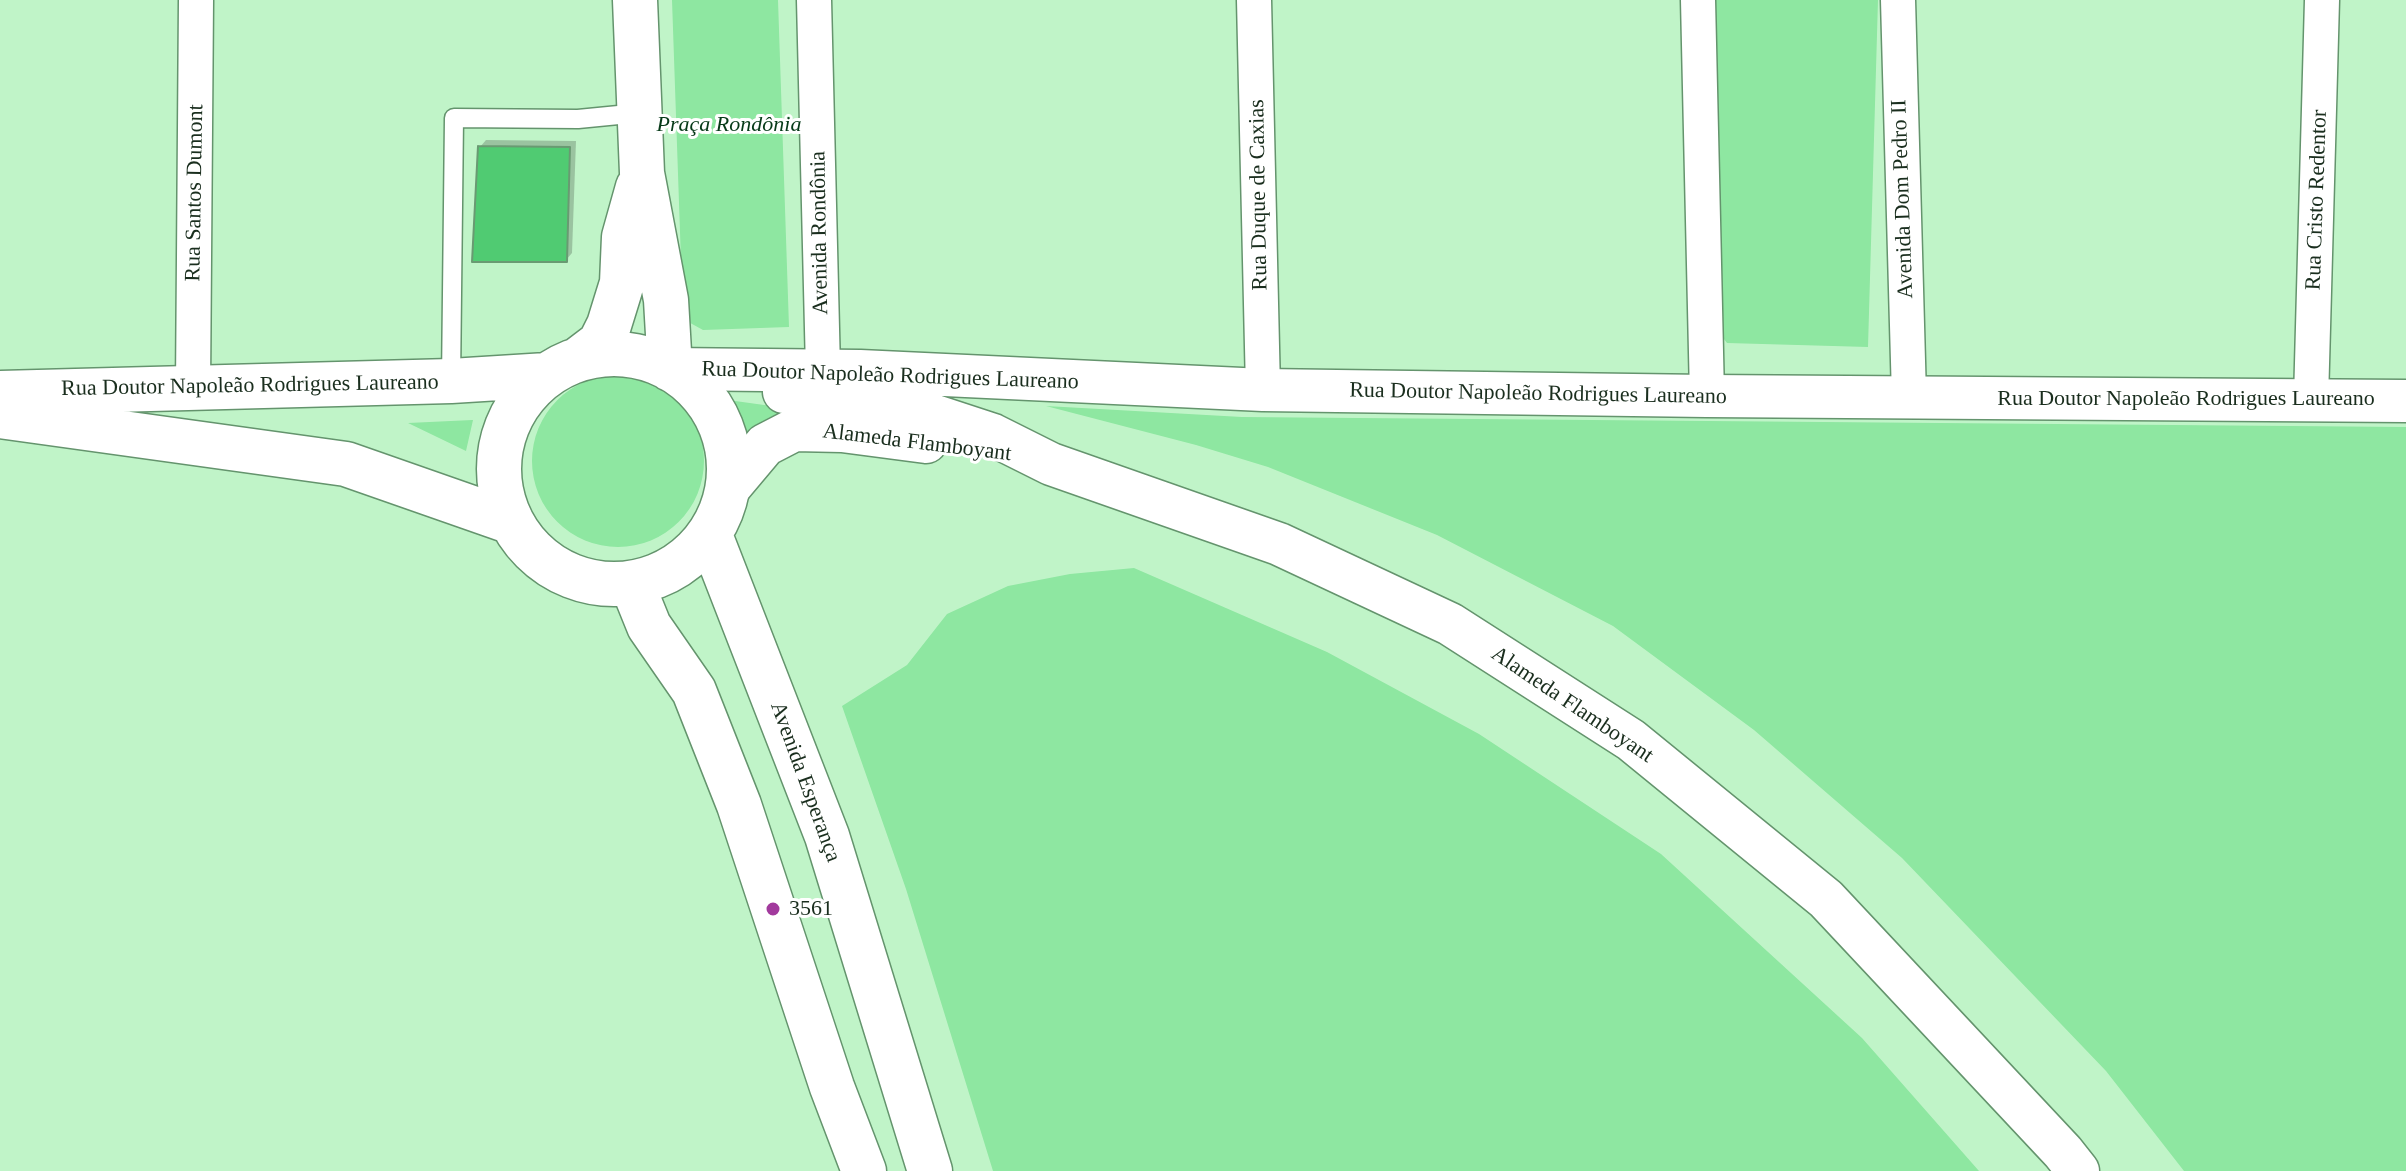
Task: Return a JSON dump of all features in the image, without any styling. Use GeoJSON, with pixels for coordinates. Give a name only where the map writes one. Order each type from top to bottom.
{"type":"FeatureCollection","features":[{"type":"Feature","properties":{"kind":"main road"},"geometry":{"type":"LineString","coordinates":[[635,0],[642,173],[680,376]]}},
{"type":"Feature","properties":{"kind":"main road"},"geometry":{"type":"LineString","coordinates":[[563,367],[610,354],[642,357],[680,376],[715,414],[728,450],[728,489],[710,535],[676,568],[632,584],[583,581],[540,559],[509,521],[497,467],[511,415],[563,367],[600,343],[609,325],[622,283],[624,237],[642,173]]}},
{"type":"Feature","properties":{"kind":"main road","name":"Rua Doutor Napoleão Rodrigues Laureano"},"geometry":{"type":"LineString","coordinates":[[0,393],[451,381],[563,367]]}},
{"type":"Feature","properties":{"kind":"main road","name":"Rua Doutor Napoleão Rodrigues Laureano"},"geometry":{"type":"LineString","coordinates":[[0,416],[346,464],[509,521]]}},
{"type":"Feature","properties":{"kind":"main road","name":"Avenida Esperança"},"geometry":{"type":"LineString","coordinates":[[710,535],[827,836],[930,1171]]}},
{"type":"Feature","properties":{"kind":"main road"},"geometry":{"type":"LineString","coordinates":[[632,584],[649,626],[694,691],[728,776],[832,1087],[864,1171]]}},
{"type":"Feature","properties":{"kind":"street","name":"Rua Santos Dumont"},"geometry":{"type":"LineString","coordinates":[[193,386],[196,0]]}},
{"type":"Feature","properties":{"kind":"street","name":"Avenida Rondônia"},"geometry":{"type":"LineString","coordinates":[[814,0],[823,370]]}},
{"type":"Feature","properties":{"kind":"street","name":"Rua Duque de Caxias"},"geometry":{"type":"LineString","coordinates":[[1254,0],[1263,390]]}},
{"type":"Feature","properties":{"kind":"street"},"geometry":{"type":"LineString","coordinates":[[1698,0],[1707,396]]}},
{"type":"Feature","properties":{"kind":"street","name":"Avenida Dom Pedro II"},"geometry":{"type":"LineString","coordinates":[[1898,0],[1909,397]]}},
{"type":"Feature","properties":{"kind":"street","name":"Rua Cristo Redentor"},"geometry":{"type":"LineString","coordinates":[[2311,400],[2322,0]]}},
{"type":"Feature","properties":{"kind":"street","name":"Rua Doutor Napoleão Rodrigues Laureano"},"geometry":{"type":"LineString","coordinates":[[680,376],[823,370],[1263,390],[2406,401]]}},
{"type":"Feature","properties":{"kind":"street","name":"Alameda Flamboyant"},"geometry":{"type":"LineString","coordinates":[[680,376],[932,415],[993,435],[1034,457],[1279,544],[1450,624],[1631,740],[1826,899],[2078,1171]]}},
{"type":"Feature","properties":{"kind":"street","name":"Alameda Flamboyant"},"geometry":{"type":"LineString","coordinates":[[728,489],[765,445],[794,430],[842,431],[1034,457]]}},
{"type":"Feature","properties":{"kind":"lane"},"geometry":{"type":"LineString","coordinates":[[451,381],[454,118],[578,119],[639,113]]}},
{"type":"Feature","properties":{"kind":"green space","name":"Praça Rondônia"},"geometry":{"type":"Polygon","coordinates":[[[672,0],[778,0],[789,327],[703,330],[683,319],[672,0]]]}},
{"type":"Feature","properties":{"kind":"green space"},"geometry":{"type":"Polygon","coordinates":[[[1712,0],[1878,0],[1868,347],[1727,343],[1714,326],[1712,0]]]}},
{"type":"Feature","properties":{"kind":"green space"},"geometry":{"type":"Polygon","coordinates":[[[618,375],[651,382],[678,401],[697,428],[704,461],[697,494],[678,521],[651,540],[618,547],[585,540],[558,521],[539,494],[532,461],[539,428],[558,401],[585,382],[618,375]]]}},
{"type":"Feature","properties":{"kind":"green space"},"geometry":{"type":"Polygon","coordinates":[[[728,400],[793,409],[748,437],[728,400]]]}},
{"type":"Feature","properties":{"kind":"green space"},"geometry":{"type":"Polygon","coordinates":[[[1046,406],[1242,417],[2406,427],[2406,1171],[2184,1171],[2106,1071],[1902,858],[1754,730],[1613,626],[1437,535],[1268,467],[1046,406]]]}},
{"type":"Feature","properties":{"kind":"green space"},"geometry":{"type":"Polygon","coordinates":[[[472,420],[466,451],[408,423],[472,420]]]}},
{"type":"Feature","properties":{"kind":"green space"},"geometry":{"type":"Polygon","coordinates":[[[1134,568],[1327,652],[1479,734],[1661,854],[1862,1038],[1979,1171],[993,1171],[906,889],[842,706],[907,665],[947,614],[1008,586],[1070,574],[1134,568]]]}},
{"type":"Feature","properties":{"kind":"building"},"geometry":{"type":"Polygon","coordinates":[[[478,146],[570,147],[567,262],[472,262],[478,146]]]}},
{"type":"Feature","properties":{"kind":"place","name":"3561"},"geometry":{"type":"Point","coordinates":[773,909]}}]}
